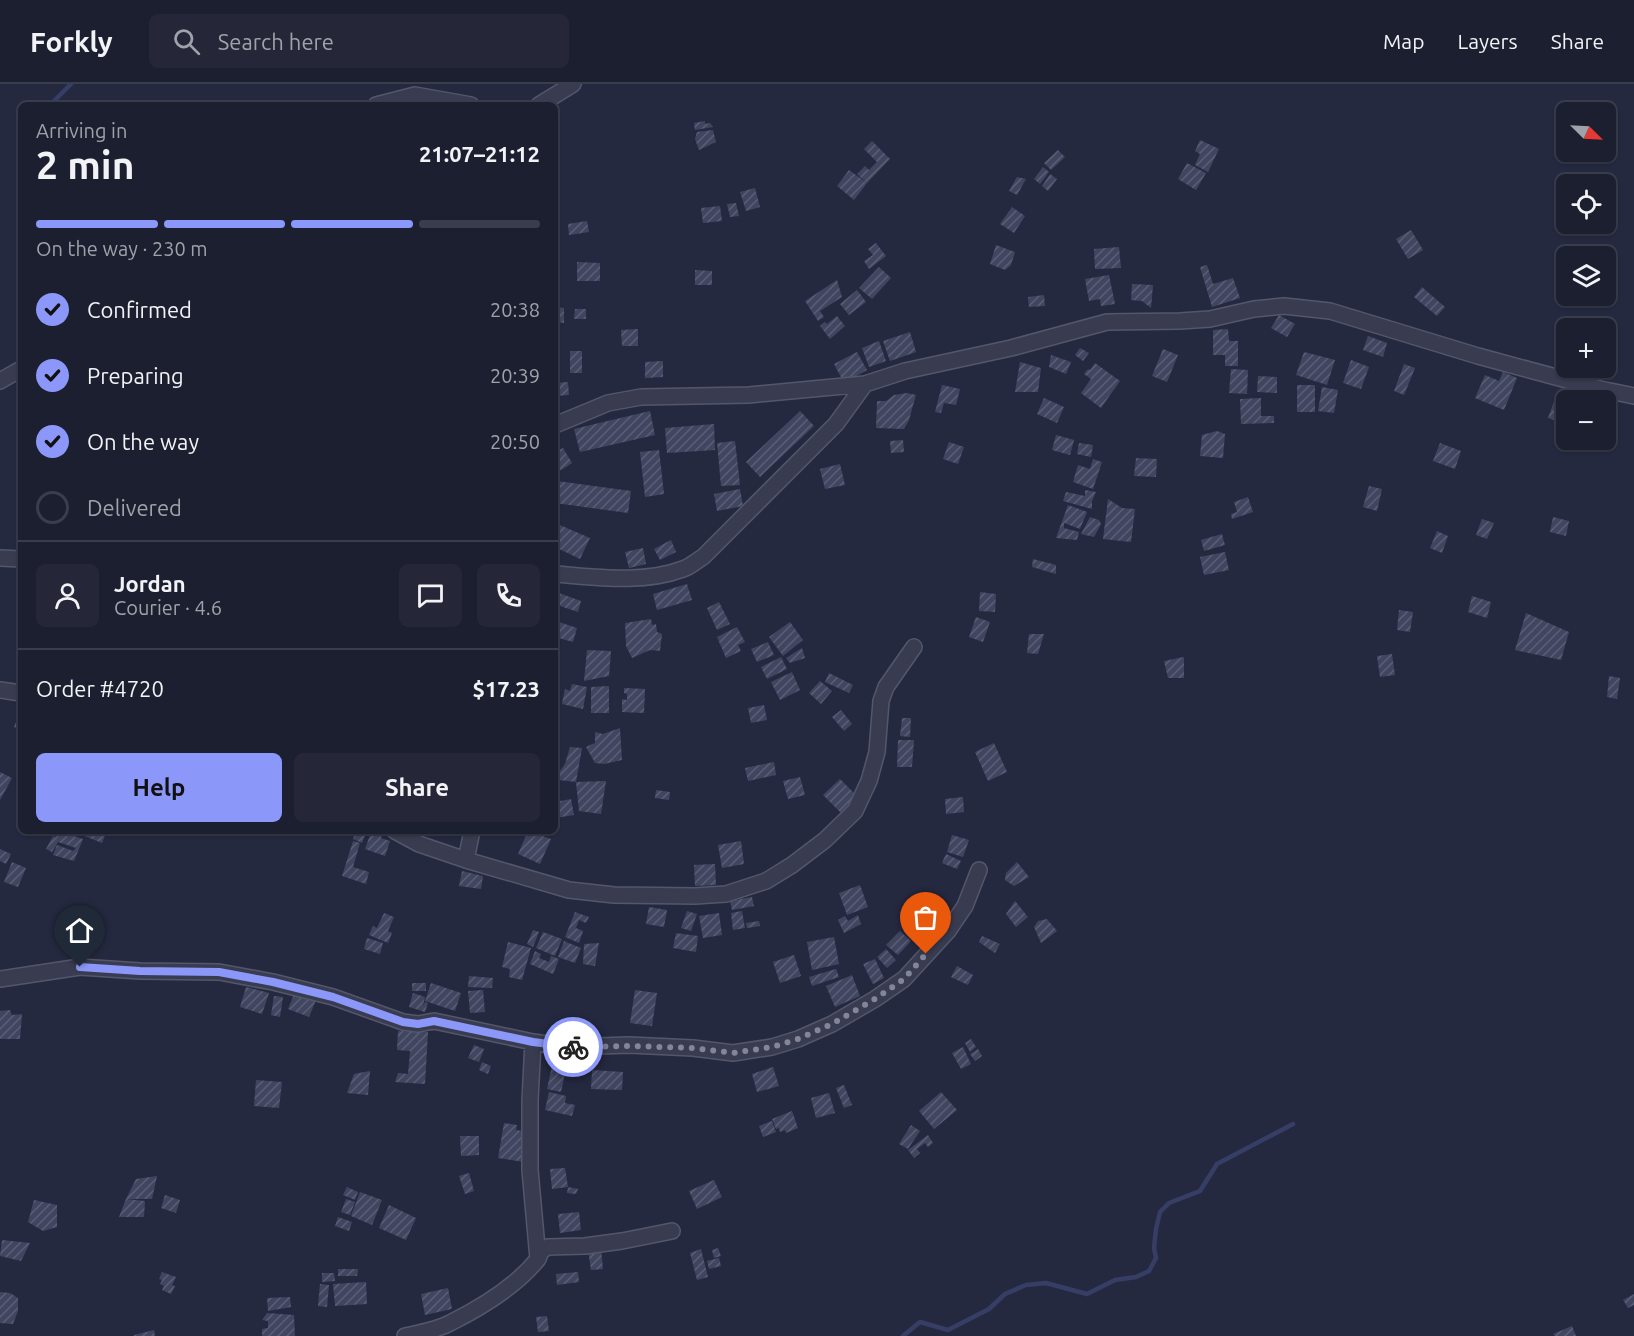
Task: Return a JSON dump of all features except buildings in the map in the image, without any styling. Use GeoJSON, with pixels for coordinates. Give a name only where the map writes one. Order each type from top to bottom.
{"type":"FeatureCollection","features":[{"type":"Feature","properties":{"kind":"street"},"geometry":{"type":"LineString","coordinates":[[544,102],[573,84]]}},
{"type":"Feature","properties":{"kind":"street"},"geometry":{"type":"LineString","coordinates":[[388,102],[416,95],[454,102]]}},
{"type":"Feature","properties":{"kind":"street"},"geometry":{"type":"LineString","coordinates":[[558,424],[608,403],[641,397],[749,395],[865,384],[904,371],[1011,348],[1107,322],[1218,318],[1254,309],[1284,306],[1330,311],[1478,356],[1634,396]]}},
{"type":"Feature","properties":{"kind":"street"},"geometry":{"type":"LineString","coordinates":[[0,381],[18,371]]}},
{"type":"Feature","properties":{"kind":"street"},"geometry":{"type":"LineString","coordinates":[[558,574],[638,577],[685,569],[703,557],[836,424],[865,384]]}},
{"type":"Feature","properties":{"kind":"street"},"geometry":{"type":"LineString","coordinates":[[0,558],[18,559]]}},
{"type":"Feature","properties":{"kind":"street"},"geometry":{"type":"LineString","coordinates":[[401,834],[419,844],[466,861],[569,890],[614,896],[667,897],[726,894],[766,881],[825,840],[855,811],[869,781],[877,752],[881,701],[886,687],[914,647]]}},
{"type":"Feature","properties":{"kind":"street"},"geometry":{"type":"LineString","coordinates":[[0,690],[18,693]]}},
{"type":"Feature","properties":{"kind":"street"},"geometry":{"type":"LineString","coordinates":[[466,861],[471,834]]}},
{"type":"Feature","properties":{"kind":"street"},"geometry":{"type":"LineString","coordinates":[[0,979],[80,967],[140,971],[219,972],[333,997],[403,1022],[418,1024],[434,1021],[533,1042],[569,1047],[693,1048],[733,1053],[772,1047],[798,1039],[832,1024],[904,979],[948,931],[965,906],[979,870]]}},
{"type":"Feature","properties":{"kind":"street"},"geometry":{"type":"LineString","coordinates":[[533,1042],[530,1170],[538,1259]]}},
{"type":"Feature","properties":{"kind":"street"},"geometry":{"type":"LineString","coordinates":[[405,1336],[449,1324],[507,1288],[528,1272],[541,1251],[548,1247],[585,1246],[672,1232]]}},
{"type":"Feature","properties":{"kind":"waterway"},"geometry":{"type":"LineString","coordinates":[[53,102],[71,84]]}},
{"type":"Feature","properties":{"kind":"waterway"},"geometry":{"type":"LineString","coordinates":[[903,1336],[920,1322],[948,1330],[989,1309],[1005,1294],[1026,1285],[1046,1283],[1087,1294],[1115,1280],[1136,1277],[1149,1271],[1156,1258],[1154,1248],[1160,1212],[1169,1203],[1200,1191],[1217,1164],[1293,1124]]}},
{"type":"Feature","properties":{"kind":"way so far"},"geometry":{"type":"LineString","coordinates":[[573,1047],[693,1048],[733,1053],[772,1047],[798,1039],[832,1024],[875,999],[904,979],[926,954]]}},
{"type":"Feature","properties":{"kind":"route"},"geometry":{"type":"LineString","coordinates":[[80,967],[140,971],[219,972],[333,997],[403,1022],[418,1024],[434,1021],[533,1042],[573,1047]]}}]}
